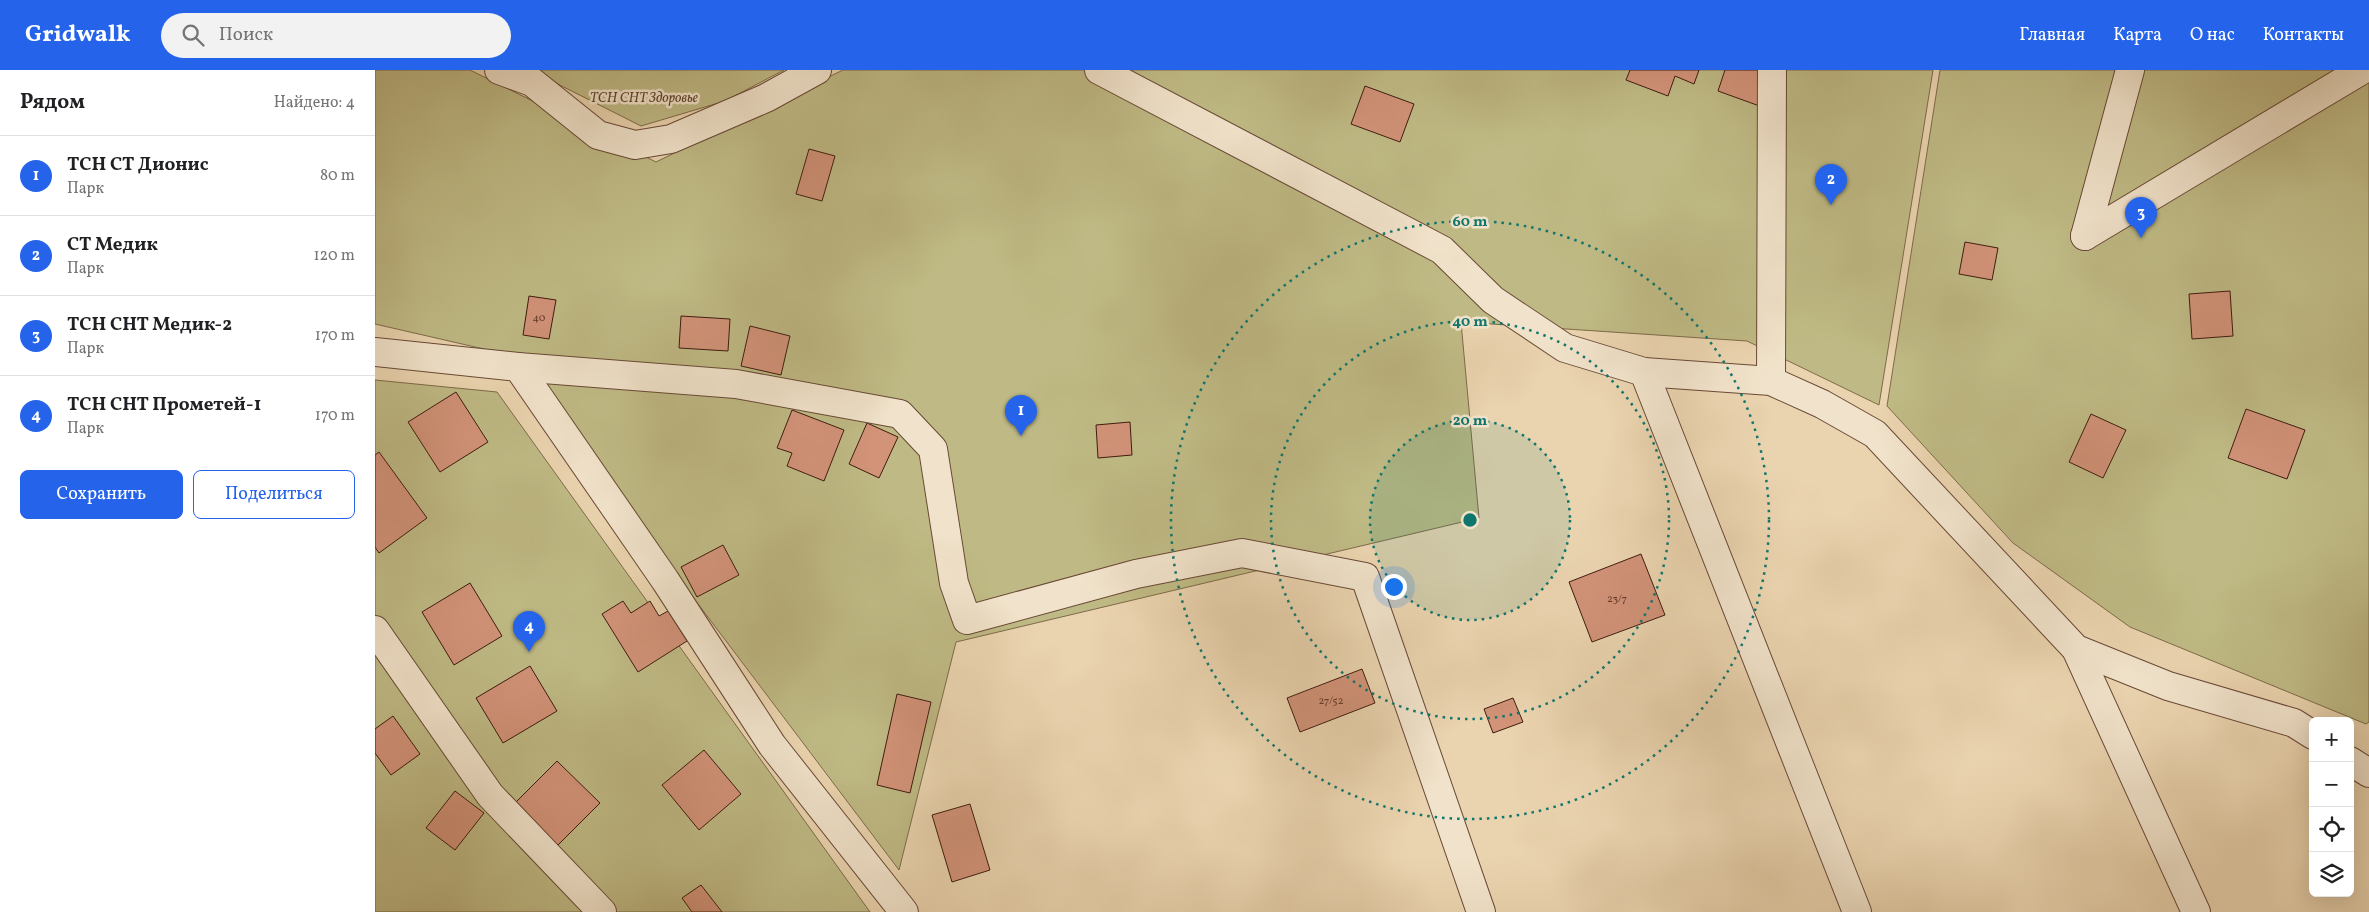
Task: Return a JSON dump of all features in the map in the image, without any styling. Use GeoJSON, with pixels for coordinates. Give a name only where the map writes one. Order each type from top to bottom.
{"type":"FeatureCollection","features":[{"type":"Feature","properties":{"kind":"street"},"geometry":{"type":"LineString","coordinates":[[499,70],[532,82],[598,135],[635,145],[671,140],[766,98],[817,70]]}},
{"type":"Feature","properties":{"kind":"street"},"geometry":{"type":"LineString","coordinates":[[1099,70],[1442,250],[1493,300],[1565,348],[1644,372],[1771,381],[1822,404],[1875,434],[2076,649],[2196,912]]}},
{"type":"Feature","properties":{"kind":"street"},"geometry":{"type":"LineString","coordinates":[[1771,381],[1772,70]]}},
{"type":"Feature","properties":{"kind":"street"},"geometry":{"type":"LineString","coordinates":[[2129,70],[2085,236],[2362,70]]}},
{"type":"Feature","properties":{"kind":"street"},"geometry":{"type":"LineString","coordinates":[[375,352],[518,367],[736,384],[900,414],[933,449],[954,584],[967,620],[1135,574],[1242,552],[1365,577],[1481,912]]}},
{"type":"Feature","properties":{"kind":"street"},"geometry":{"type":"LineString","coordinates":[[518,367],[665,580],[772,745],[904,912]]}},
{"type":"Feature","properties":{"kind":"street"},"geometry":{"type":"LineString","coordinates":[[1644,372],[1857,912]]}},
{"type":"Feature","properties":{"kind":"street"},"geometry":{"type":"LineString","coordinates":[[375,630],[491,795],[602,912]]}},
{"type":"Feature","properties":{"kind":"street"},"geometry":{"type":"LineString","coordinates":[[2076,649],[2168,686],[2294,723],[2309,733]]}},
{"type":"Feature","properties":{"kind":"green space"},"geometry":{"type":"Polygon","coordinates":[[[375,70],[470,70],[656,162],[843,70],[1933,70],[1879,405],[1747,341],[1461,322],[1479,518],[956,642],[899,870],[510,355],[375,324],[375,70]]]}},
{"type":"Feature","properties":{"kind":"green space","name":"ТСН СНТ Здоровье"},"geometry":{"type":"Polygon","coordinates":[[[530,70],[784,70],[725,101],[641,126],[530,70]]]}},
{"type":"Feature","properties":{"kind":"green space"},"geometry":{"type":"Polygon","coordinates":[[[1940,70],[2369,70],[2369,722],[2366,724],[2354,719],[2354,717],[2349,717],[2130,627],[2013,543],[1887,406],[1940,70]]]}},
{"type":"Feature","properties":{"kind":"green space"},"geometry":{"type":"Polygon","coordinates":[[[375,380],[497,392],[870,912],[375,912],[375,380]]]}},
{"type":"Feature","properties":{"kind":"building"},"geometry":{"type":"Polygon","coordinates":[[[1630,70],[1699,70],[1694,84],[1675,76],[1668,96],[1626,80],[1630,70]]]}},
{"type":"Feature","properties":{"kind":"building"},"geometry":{"type":"Polygon","coordinates":[[[1725,70],[1756,70],[1763,72],[1765,108],[1718,91],[1725,70]]]}},
{"type":"Feature","properties":{"kind":"building"},"geometry":{"type":"Polygon","coordinates":[[[1365,86],[1414,104],[1400,142],[1351,124],[1365,86]]]}},
{"type":"Feature","properties":{"kind":"building"},"geometry":{"type":"Polygon","coordinates":[[[809,149],[835,156],[822,201],[796,194],[809,149]]]}},
{"type":"Feature","properties":{"kind":"building"},"geometry":{"type":"Polygon","coordinates":[[[1965,242],[1998,248],[1992,280],[1959,274],[1965,242]]]}},
{"type":"Feature","properties":{"kind":"building"},"geometry":{"type":"Polygon","coordinates":[[[2230,291],[2233,336],[2192,339],[2189,294],[2230,291]]]}},
{"type":"Feature","properties":{"kind":"building"},"geometry":{"type":"Polygon","coordinates":[[[529,296],[556,300],[549,339],[523,335],[529,296]]]}},
{"type":"Feature","properties":{"kind":"building"},"geometry":{"type":"Polygon","coordinates":[[[681,316],[730,319],[728,351],[679,348],[681,316]]]}},
{"type":"Feature","properties":{"kind":"building"},"geometry":{"type":"Polygon","coordinates":[[[750,326],[790,336],[781,375],[741,366],[750,326]]]}},
{"type":"Feature","properties":{"kind":"building"},"geometry":{"type":"Polygon","coordinates":[[[456,392],[488,442],[440,472],[408,422],[456,392]]]}},
{"type":"Feature","properties":{"kind":"building"},"geometry":{"type":"Polygon","coordinates":[[[2246,409],[2305,430],[2287,479],[2228,458],[2246,409]]]}},
{"type":"Feature","properties":{"kind":"building"},"geometry":{"type":"Polygon","coordinates":[[[792,410],[844,430],[824,481],[787,466],[792,453],[777,448],[792,410]]]}},
{"type":"Feature","properties":{"kind":"building"},"geometry":{"type":"Polygon","coordinates":[[[2091,414],[2126,430],[2103,478],[2069,462],[2091,414]]]}},
{"type":"Feature","properties":{"kind":"building"},"geometry":{"type":"Polygon","coordinates":[[[1130,422],[1132,455],[1098,458],[1096,425],[1130,422]]]}},
{"type":"Feature","properties":{"kind":"building"},"geometry":{"type":"Polygon","coordinates":[[[867,423],[898,437],[879,478],[849,464],[867,423]]]}},
{"type":"Feature","properties":{"kind":"building"},"geometry":{"type":"Polygon","coordinates":[[[379,452],[427,518],[379,553],[375,547],[375,455],[379,452]]]}},
{"type":"Feature","properties":{"kind":"building"},"geometry":{"type":"Polygon","coordinates":[[[723,545],[739,575],[697,597],[681,567],[723,545]]]}},
{"type":"Feature","properties":{"kind":"building"},"geometry":{"type":"Polygon","coordinates":[[[1641,554],[1665,615],[1592,642],[1569,582],[1641,554]]]}},
{"type":"Feature","properties":{"kind":"building"},"geometry":{"type":"Polygon","coordinates":[[[470,583],[502,636],[454,665],[422,612],[470,583]]]}},
{"type":"Feature","properties":{"kind":"building"},"geometry":{"type":"Polygon","coordinates":[[[623,601],[631,613],[650,601],[659,616],[668,611],[687,641],[638,672],[602,614],[623,601]]]}},
{"type":"Feature","properties":{"kind":"building"},"geometry":{"type":"Polygon","coordinates":[[[530,666],[557,711],[503,743],[476,698],[530,666]]]}},
{"type":"Feature","properties":{"kind":"building"},"geometry":{"type":"Polygon","coordinates":[[[1362,669],[1375,703],[1300,732],[1287,698],[1362,669]]]}},
{"type":"Feature","properties":{"kind":"building"},"geometry":{"type":"Polygon","coordinates":[[[897,694],[931,702],[910,793],[877,785],[897,694]]]}},
{"type":"Feature","properties":{"kind":"building"},"geometry":{"type":"Polygon","coordinates":[[[1513,698],[1523,722],[1493,733],[1484,709],[1513,698]]]}},
{"type":"Feature","properties":{"kind":"building"},"geometry":{"type":"Polygon","coordinates":[[[393,716],[420,754],[391,775],[375,753],[375,729],[393,716]]]}},
{"type":"Feature","properties":{"kind":"building"},"geometry":{"type":"Polygon","coordinates":[[[704,750],[741,794],[699,830],[662,785],[704,750]]]}},
{"type":"Feature","properties":{"kind":"building"},"geometry":{"type":"Polygon","coordinates":[[[557,761],[600,803],[556,847],[514,804],[557,761]]]}},
{"type":"Feature","properties":{"kind":"building"},"geometry":{"type":"Polygon","coordinates":[[[455,791],[484,813],[455,850],[426,828],[455,791]]]}},
{"type":"Feature","properties":{"kind":"building"},"geometry":{"type":"Polygon","coordinates":[[[970,804],[990,870],[952,882],[932,815],[970,804]]]}},
{"type":"Feature","properties":{"kind":"building"},"geometry":{"type":"Polygon","coordinates":[[[701,885],[722,912],[692,912],[682,898],[701,885]]]}},
{"type":"Feature","properties":{"kind":"place","name":"СТ Медик"},"geometry":{"type":"Point","coordinates":[1831,205]}},
{"type":"Feature","properties":{"kind":"place","name":"ТСН СНТ Медик-2"},"geometry":{"type":"Point","coordinates":[2141,238]}},
{"type":"Feature","properties":{"kind":"place","name":"ТСН СТ Дионис"},"geometry":{"type":"Point","coordinates":[1021,436]}},
{"type":"Feature","properties":{"kind":"place","name":"ТСН СНТ Прометей-1"},"geometry":{"type":"Point","coordinates":[529,652]}}]}
